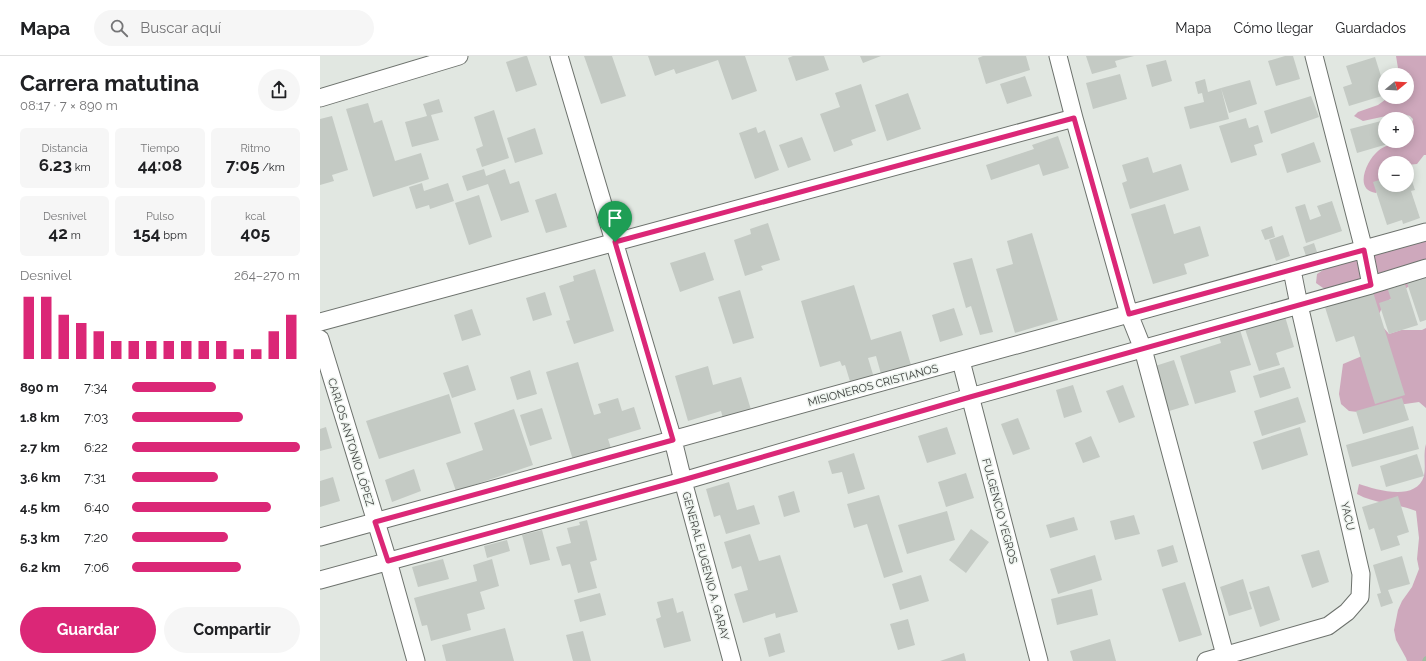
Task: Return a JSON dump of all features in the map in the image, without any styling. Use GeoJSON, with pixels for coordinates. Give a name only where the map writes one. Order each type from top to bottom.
{"type":"FeatureCollection","features":[{"type":"Feature","properties":{"kind":"street"},"geometry":{"type":"LineString","coordinates":[[320,98],[458,56]]}},
{"type":"Feature","properties":{"kind":"street","name":"GENERAL EUGENIO A. GARAY"},"geometry":{"type":"LineString","coordinates":[[559,56],[673,440],[732,661]]}},
{"type":"Feature","properties":{"kind":"street"},"geometry":{"type":"LineString","coordinates":[[1058,56],[1129,314],[1143,349],[1225,655]]}},
{"type":"Feature","properties":{"kind":"street"},"geometry":{"type":"LineString","coordinates":[[1314,56],[1364,250],[1371,285]]}},
{"type":"Feature","properties":{"kind":"street"},"geometry":{"type":"LineString","coordinates":[[320,322],[1074,118]]}},
{"type":"Feature","properties":{"kind":"street","name":"MISIONEROS CRISTIANOS"},"geometry":{"type":"LineString","coordinates":[[320,537],[1426,232]]}},
{"type":"Feature","properties":{"kind":"street"},"geometry":{"type":"LineString","coordinates":[[320,580],[683,480],[970,397],[1371,285],[1426,268]]}},
{"type":"Feature","properties":{"kind":"street","name":"YACU"},"geometry":{"type":"LineString","coordinates":[[1206,661],[1328,626],[1347,612],[1360,597],[1361,574],[1292,270]]}},
{"type":"Feature","properties":{"kind":"street","name":"CARLOS ANTONIO LÓPEZ"},"geometry":{"type":"LineString","coordinates":[[320,339],[388,561],[416,661]]}},
{"type":"Feature","properties":{"kind":"street","name":"FULGENCIO YEGROS"},"geometry":{"type":"LineString","coordinates":[[961,360],[1039,661]]}},
{"type":"Feature","properties":{"kind":"shaded area"},"geometry":{"type":"Polygon","coordinates":[[[1396,56],[1426,56],[1426,155],[1424,155],[1417,164],[1414,164],[1414,156],[1378,156],[1378,191],[1376,193],[1369,191],[1365,186],[1364,174],[1366,167],[1374,155],[1382,148],[1414,148],[1414,112],[1378,112],[1378,118],[1363,121],[1354,116],[1358,112],[1379,104],[1414,104],[1414,68],[1398,68],[1396,56]]]}},
{"type":"Feature","properties":{"kind":"shaded area"},"geometry":{"type":"Polygon","coordinates":[[[1426,229],[1426,278],[1411,285],[1389,300],[1381,309],[1377,320],[1389,334],[1401,330],[1422,330],[1426,328],[1426,408],[1419,402],[1398,405],[1367,413],[1349,411],[1341,404],[1339,394],[1343,364],[1362,356],[1350,307],[1316,283],[1317,274],[1334,263],[1426,229]]]}},
{"type":"Feature","properties":{"kind":"shaded area"},"geometry":{"type":"Polygon","coordinates":[[[1426,444],[1426,661],[1407,661],[1396,640],[1394,630],[1398,610],[1402,601],[1412,587],[1419,569],[1417,559],[1419,538],[1416,511],[1401,506],[1371,500],[1357,494],[1359,484],[1385,491],[1405,492],[1420,484],[1424,476],[1426,444]]]}},
{"type":"Feature","properties":{"kind":"building"},"geometry":{"type":"Polygon","coordinates":[[[527,56],[537,85],[516,92],[506,62],[527,56]]]}},
{"type":"Feature","properties":{"kind":"building"},"geometry":{"type":"Polygon","coordinates":[[[584,56],[612,56],[626,96],[601,104],[584,56]]]}},
{"type":"Feature","properties":{"kind":"building"},"geometry":{"type":"Polygon","coordinates":[[[648,56],[745,56],[757,91],[732,100],[718,60],[676,74],[674,69],[655,76],[648,56]]]}},
{"type":"Feature","properties":{"kind":"building"},"geometry":{"type":"Polygon","coordinates":[[[793,56],[824,56],[829,70],[796,81],[788,58],[793,56]]]}},
{"type":"Feature","properties":{"kind":"building"},"geometry":{"type":"Polygon","coordinates":[[[860,56],[881,56],[863,63],[860,56]]]}},
{"type":"Feature","properties":{"kind":"building"},"geometry":{"type":"Polygon","coordinates":[[[983,56],[1026,56],[1030,70],[986,84],[978,58],[983,56]]]}},
{"type":"Feature","properties":{"kind":"building"},"geometry":{"type":"Polygon","coordinates":[[[1086,56],[1134,56],[1115,61],[1117,67],[1092,74],[1086,56]]]}},
{"type":"Feature","properties":{"kind":"building"},"geometry":{"type":"Polygon","coordinates":[[[1285,56],[1293,56],[1300,79],[1276,86],[1268,61],[1285,56]]]}},
{"type":"Feature","properties":{"kind":"building"},"geometry":{"type":"Polygon","coordinates":[[[1375,57],[1378,68],[1378,97],[1349,106],[1343,87],[1352,84],[1346,66],[1375,57]]]}},
{"type":"Feature","properties":{"kind":"building"},"geometry":{"type":"Polygon","coordinates":[[[1166,60],[1172,81],[1152,87],[1146,65],[1166,60]]]}},
{"type":"Feature","properties":{"kind":"building"},"geometry":{"type":"Polygon","coordinates":[[[1120,74],[1127,99],[1093,109],[1086,83],[1120,74]]]}},
{"type":"Feature","properties":{"kind":"building"},"geometry":{"type":"Polygon","coordinates":[[[1025,76],[1032,96],[1007,104],[1000,84],[1025,76]]]}},
{"type":"Feature","properties":{"kind":"building"},"geometry":{"type":"Polygon","coordinates":[[[1205,79],[1208,92],[1221,88],[1229,119],[1190,129],[1184,107],[1204,102],[1202,93],[1198,94],[1195,82],[1205,79]]]}},
{"type":"Feature","properties":{"kind":"building"},"geometry":{"type":"Polygon","coordinates":[[[1250,80],[1257,104],[1229,113],[1221,88],[1250,80]]]}},
{"type":"Feature","properties":{"kind":"building"},"geometry":{"type":"Polygon","coordinates":[[[861,84],[876,131],[851,140],[853,145],[834,152],[820,114],[840,107],[835,93],[861,84]]]}},
{"type":"Feature","properties":{"kind":"building"},"geometry":{"type":"Polygon","coordinates":[[[908,93],[921,129],[887,141],[875,105],[908,93]]]}},
{"type":"Feature","properties":{"kind":"building"},"geometry":{"type":"Polygon","coordinates":[[[1311,96],[1319,117],[1271,134],[1264,111],[1311,96]]]}},
{"type":"Feature","properties":{"kind":"building"},"geometry":{"type":"Polygon","coordinates":[[[439,99],[443,112],[431,115],[439,140],[412,147],[405,122],[427,116],[423,104],[439,99]]]}},
{"type":"Feature","properties":{"kind":"building"},"geometry":{"type":"Polygon","coordinates":[[[368,103],[374,123],[382,120],[395,161],[421,153],[429,179],[373,197],[346,109],[368,103]]]}},
{"type":"Feature","properties":{"kind":"building"},"geometry":{"type":"Polygon","coordinates":[[[494,110],[509,158],[482,167],[476,149],[483,146],[474,117],[494,110]]]}},
{"type":"Feature","properties":{"kind":"building"},"geometry":{"type":"Polygon","coordinates":[[[332,116],[348,170],[332,175],[334,181],[320,185],[320,119],[332,116]]]}},
{"type":"Feature","properties":{"kind":"building"},"geometry":{"type":"Polygon","coordinates":[[[1246,118],[1249,128],[1258,125],[1263,142],[1254,145],[1257,155],[1231,163],[1219,126],[1246,118]]]}},
{"type":"Feature","properties":{"kind":"building"},"geometry":{"type":"Polygon","coordinates":[[[1378,122],[1378,147],[1357,153],[1350,129],[1378,122]]]}},
{"type":"Feature","properties":{"kind":"building"},"geometry":{"type":"Polygon","coordinates":[[[756,127],[758,133],[765,130],[779,170],[755,179],[739,133],[756,127]]]}},
{"type":"Feature","properties":{"kind":"building"},"geometry":{"type":"Polygon","coordinates":[[[535,128],[543,154],[515,163],[507,138],[535,128]]]}},
{"type":"Feature","properties":{"kind":"building"},"geometry":{"type":"Polygon","coordinates":[[[1058,136],[1069,168],[1043,176],[1039,164],[991,180],[986,165],[1034,149],[1032,145],[1058,136]]]}},
{"type":"Feature","properties":{"kind":"building"},"geometry":{"type":"Polygon","coordinates":[[[802,137],[811,160],[788,168],[779,145],[802,137]]]}},
{"type":"Feature","properties":{"kind":"building"},"geometry":{"type":"Polygon","coordinates":[[[1314,142],[1321,162],[1287,173],[1281,154],[1314,142]]]}},
{"type":"Feature","properties":{"kind":"building"},"geometry":{"type":"Polygon","coordinates":[[[1148,157],[1153,173],[1181,164],[1189,190],[1130,209],[1122,183],[1127,181],[1122,165],[1148,157]]]}},
{"type":"Feature","properties":{"kind":"building"},"geometry":{"type":"Polygon","coordinates":[[[484,169],[486,176],[505,169],[510,184],[519,181],[529,212],[501,221],[488,184],[467,191],[462,176],[484,169]]]}},
{"type":"Feature","properties":{"kind":"building"},"geometry":{"type":"Polygon","coordinates":[[[1378,180],[1378,192],[1411,192],[1420,218],[1403,224],[1402,220],[1387,225],[1373,182],[1378,180]]]}},
{"type":"Feature","properties":{"kind":"building"},"geometry":{"type":"Polygon","coordinates":[[[422,183],[424,191],[448,183],[454,201],[430,209],[429,205],[416,209],[409,187],[422,183]]]}},
{"type":"Feature","properties":{"kind":"building"},"geometry":{"type":"Polygon","coordinates":[[[556,193],[567,227],[546,233],[535,200],[556,193]]]}},
{"type":"Feature","properties":{"kind":"building"},"geometry":{"type":"Polygon","coordinates":[[[479,195],[492,237],[469,245],[455,203],[479,195]]]}},
{"type":"Feature","properties":{"kind":"building"},"geometry":{"type":"Polygon","coordinates":[[[1332,201],[1342,231],[1306,243],[1295,207],[1305,204],[1310,220],[1321,216],[1317,206],[1332,201]]]}},
{"type":"Feature","properties":{"kind":"building"},"geometry":{"type":"Polygon","coordinates":[[[1165,204],[1174,234],[1200,226],[1209,256],[1184,264],[1187,274],[1153,284],[1131,214],[1165,204]]]}},
{"type":"Feature","properties":{"kind":"building"},"geometry":{"type":"Polygon","coordinates":[[[768,223],[780,260],[761,266],[763,270],[745,276],[734,240],[751,234],[750,229],[768,223]]]}},
{"type":"Feature","properties":{"kind":"building"},"geometry":{"type":"Polygon","coordinates":[[[1272,226],[1275,237],[1265,240],[1261,230],[1272,226]]]}},
{"type":"Feature","properties":{"kind":"building"},"geometry":{"type":"Polygon","coordinates":[[[1032,233],[1058,320],[1015,333],[996,269],[1013,264],[1007,241],[1032,233]]]}},
{"type":"Feature","properties":{"kind":"building"},"geometry":{"type":"Polygon","coordinates":[[[1283,235],[1290,256],[1276,261],[1269,240],[1283,235]]]}},
{"type":"Feature","properties":{"kind":"building"},"geometry":{"type":"Polygon","coordinates":[[[1314,243],[1317,252],[1306,256],[1303,247],[1314,243]]]}},
{"type":"Feature","properties":{"kind":"building"},"geometry":{"type":"Polygon","coordinates":[[[705,252],[714,280],[680,292],[670,263],[705,252]]]}},
{"type":"Feature","properties":{"kind":"building"},"geometry":{"type":"Polygon","coordinates":[[[972,258],[993,332],[980,335],[971,306],[966,308],[953,263],[972,258]]]}},
{"type":"Feature","properties":{"kind":"building"},"geometry":{"type":"Polygon","coordinates":[[[595,269],[614,331],[574,344],[566,321],[570,320],[559,286],[574,281],[573,276],[595,269]]]}},
{"type":"Feature","properties":{"kind":"building"},"geometry":{"type":"Polygon","coordinates":[[[1426,274],[1426,320],[1420,322],[1406,280],[1426,274]]]}},
{"type":"Feature","properties":{"kind":"building"},"geometry":{"type":"Polygon","coordinates":[[[1404,281],[1418,325],[1389,334],[1379,303],[1391,299],[1387,287],[1404,281]]]}},
{"type":"Feature","properties":{"kind":"building"},"geometry":{"type":"Polygon","coordinates":[[[854,285],[871,340],[901,331],[911,365],[881,374],[876,356],[868,358],[875,381],[852,388],[845,365],[842,366],[840,361],[820,367],[801,301],[854,285]]]}},
{"type":"Feature","properties":{"kind":"building"},"geometry":{"type":"Polygon","coordinates":[[[740,290],[754,338],[733,344],[718,297],[740,290]]]}},
{"type":"Feature","properties":{"kind":"building"},"geometry":{"type":"Polygon","coordinates":[[[545,292],[552,315],[533,321],[526,298],[545,292]]]}},
{"type":"Feature","properties":{"kind":"building"},"geometry":{"type":"Polygon","coordinates":[[[1373,292],[1405,395],[1375,404],[1354,336],[1336,342],[1324,304],[1373,292]]]}},
{"type":"Feature","properties":{"kind":"building"},"geometry":{"type":"Polygon","coordinates":[[[954,308],[963,335],[940,342],[932,315],[954,308]]]}},
{"type":"Feature","properties":{"kind":"building"},"geometry":{"type":"Polygon","coordinates":[[[472,309],[481,335],[462,341],[454,315],[472,309]]]}},
{"type":"Feature","properties":{"kind":"building"},"geometry":{"type":"Polygon","coordinates":[[[1284,313],[1294,347],[1276,353],[1280,365],[1259,371],[1244,326],[1284,313]]]}},
{"type":"Feature","properties":{"kind":"building"},"geometry":{"type":"Polygon","coordinates":[[[1240,330],[1251,365],[1230,371],[1236,392],[1195,404],[1180,356],[1221,343],[1219,336],[1240,330]]]}},
{"type":"Feature","properties":{"kind":"building"},"geometry":{"type":"Polygon","coordinates":[[[1174,360],[1189,405],[1166,412],[1152,367],[1174,360]]]}},
{"type":"Feature","properties":{"kind":"building"},"geometry":{"type":"Polygon","coordinates":[[[578,362],[594,415],[601,413],[598,404],[618,398],[622,411],[634,407],[641,429],[608,439],[611,448],[573,460],[546,372],[578,362]]]}},
{"type":"Feature","properties":{"kind":"building"},"geometry":{"type":"Polygon","coordinates":[[[468,365],[476,390],[452,398],[443,373],[468,365]]]}},
{"type":"Feature","properties":{"kind":"building"},"geometry":{"type":"Polygon","coordinates":[[[708,366],[713,385],[741,377],[752,413],[724,422],[721,411],[688,421],[675,376],[708,366]]]}},
{"type":"Feature","properties":{"kind":"building"},"geometry":{"type":"Polygon","coordinates":[[[1284,367],[1291,388],[1260,398],[1253,376],[1284,367]]]}},
{"type":"Feature","properties":{"kind":"building"},"geometry":{"type":"Polygon","coordinates":[[[530,370],[537,394],[517,400],[510,377],[530,370]]]}},
{"type":"Feature","properties":{"kind":"building"},"geometry":{"type":"Polygon","coordinates":[[[1073,385],[1082,412],[1064,418],[1056,390],[1073,385]]]}},
{"type":"Feature","properties":{"kind":"building"},"geometry":{"type":"Polygon","coordinates":[[[1123,385],[1135,417],[1119,423],[1106,391],[1123,385]]]}},
{"type":"Feature","properties":{"kind":"building"},"geometry":{"type":"Polygon","coordinates":[[[449,394],[461,433],[379,459],[366,421],[449,394]]]}},
{"type":"Feature","properties":{"kind":"building"},"geometry":{"type":"Polygon","coordinates":[[[1298,397],[1306,422],[1262,436],[1254,411],[1298,397]]]}},
{"type":"Feature","properties":{"kind":"building"},"geometry":{"type":"Polygon","coordinates":[[[1402,398],[1409,420],[1363,434],[1356,411],[1402,398]]]}},
{"type":"Feature","properties":{"kind":"building"},"geometry":{"type":"Polygon","coordinates":[[[542,408],[552,439],[530,446],[520,415],[542,408]]]}},
{"type":"Feature","properties":{"kind":"building"},"geometry":{"type":"Polygon","coordinates":[[[514,409],[533,465],[456,491],[446,463],[483,450],[474,423],[514,409]]]}},
{"type":"Feature","properties":{"kind":"building"},"geometry":{"type":"Polygon","coordinates":[[[1018,418],[1030,449],[1013,455],[1001,424],[1018,418]]]}},
{"type":"Feature","properties":{"kind":"building"},"geometry":{"type":"Polygon","coordinates":[[[1413,426],[1419,449],[1352,467],[1346,445],[1413,426]]]}},
{"type":"Feature","properties":{"kind":"building"},"geometry":{"type":"Polygon","coordinates":[[[326,427],[332,448],[320,451],[320,429],[326,427]]]}},
{"type":"Feature","properties":{"kind":"building"},"geometry":{"type":"Polygon","coordinates":[[[947,427],[956,454],[927,463],[918,436],[947,427]]]}},
{"type":"Feature","properties":{"kind":"building"},"geometry":{"type":"Polygon","coordinates":[[[1300,427],[1308,455],[1262,470],[1253,442],[1300,427]]]}},
{"type":"Feature","properties":{"kind":"building"},"geometry":{"type":"Polygon","coordinates":[[[1091,436],[1100,457],[1083,463],[1075,443],[1091,436]]]}},
{"type":"Feature","properties":{"kind":"building"},"geometry":{"type":"Polygon","coordinates":[[[854,453],[865,489],[848,494],[842,472],[832,474],[828,461],[854,453]]]}},
{"type":"Feature","properties":{"kind":"building"},"geometry":{"type":"Polygon","coordinates":[[[1417,454],[1424,476],[1386,487],[1380,466],[1417,454]]]}},
{"type":"Feature","properties":{"kind":"building"},"geometry":{"type":"Polygon","coordinates":[[[414,469],[421,491],[392,502],[385,480],[414,469]]]}},
{"type":"Feature","properties":{"kind":"building"},"geometry":{"type":"Polygon","coordinates":[[[966,473],[974,498],[946,507],[938,482],[966,473]]]}},
{"type":"Feature","properties":{"kind":"building"},"geometry":{"type":"Polygon","coordinates":[[[333,477],[340,501],[320,507],[320,481],[333,477]]]}},
{"type":"Feature","properties":{"kind":"building"},"geometry":{"type":"Polygon","coordinates":[[[729,482],[737,510],[754,505],[760,524],[726,534],[720,515],[714,517],[706,489],[729,482]]]}},
{"type":"Feature","properties":{"kind":"building"},"geometry":{"type":"Polygon","coordinates":[[[794,491],[800,512],[784,517],[778,496],[794,491]]]}},
{"type":"Feature","properties":{"kind":"building"},"geometry":{"type":"Polygon","coordinates":[[[879,495],[903,572],[884,578],[867,524],[854,528],[847,504],[879,495]]]}},
{"type":"Feature","properties":{"kind":"building"},"geometry":{"type":"Polygon","coordinates":[[[1398,496],[1409,532],[1397,536],[1400,545],[1381,551],[1374,528],[1369,530],[1362,507],[1398,496]]]}},
{"type":"Feature","properties":{"kind":"building"},"geometry":{"type":"Polygon","coordinates":[[[947,511],[955,540],[907,554],[898,525],[947,511]]]}},
{"type":"Feature","properties":{"kind":"building"},"geometry":{"type":"Polygon","coordinates":[[[1134,515],[1140,534],[1115,540],[1110,521],[1134,515]]]}},
{"type":"Feature","properties":{"kind":"building"},"geometry":{"type":"Polygon","coordinates":[[[1074,517],[1078,530],[1050,538],[1046,525],[1074,517]]]}},
{"type":"Feature","properties":{"kind":"building"},"geometry":{"type":"Polygon","coordinates":[[[587,520],[597,560],[590,562],[597,588],[578,593],[570,564],[562,566],[556,547],[571,543],[567,528],[580,525],[579,522],[587,520]]]}},
{"type":"Feature","properties":{"kind":"building"},"geometry":{"type":"Polygon","coordinates":[[[971,529],[989,542],[966,573],[949,560],[971,529]]]}},
{"type":"Feature","properties":{"kind":"building"},"geometry":{"type":"Polygon","coordinates":[[[542,530],[550,560],[530,565],[522,535],[542,530]]]}},
{"type":"Feature","properties":{"kind":"building"},"geometry":{"type":"Polygon","coordinates":[[[750,534],[759,561],[780,555],[798,612],[776,618],[775,613],[743,623],[734,594],[748,590],[741,566],[732,569],[724,542],[750,534]]]}},
{"type":"Feature","properties":{"kind":"building"},"geometry":{"type":"Polygon","coordinates":[[[507,540],[510,551],[487,558],[484,546],[507,540]]]}},
{"type":"Feature","properties":{"kind":"building"},"geometry":{"type":"Polygon","coordinates":[[[1173,545],[1178,562],[1162,567],[1157,550],[1173,545]]]}},
{"type":"Feature","properties":{"kind":"building"},"geometry":{"type":"Polygon","coordinates":[[[1319,550],[1329,582],[1312,588],[1301,555],[1319,550]]]}},
{"type":"Feature","properties":{"kind":"building"},"geometry":{"type":"Polygon","coordinates":[[[1095,555],[1102,580],[1058,594],[1050,569],[1095,555]]]}},
{"type":"Feature","properties":{"kind":"building"},"geometry":{"type":"Polygon","coordinates":[[[1402,556],[1410,584],[1388,590],[1393,603],[1381,607],[1377,594],[1381,593],[1373,565],[1402,556]]]}},
{"type":"Feature","properties":{"kind":"building"},"geometry":{"type":"Polygon","coordinates":[[[443,559],[449,579],[418,587],[412,567],[443,559]]]}},
{"type":"Feature","properties":{"kind":"building"},"geometry":{"type":"Polygon","coordinates":[[[492,559],[499,586],[480,592],[485,609],[467,614],[471,630],[431,641],[427,625],[422,626],[414,598],[477,581],[473,565],[492,559]]]}},
{"type":"Feature","properties":{"kind":"building"},"geometry":{"type":"Polygon","coordinates":[[[921,575],[929,601],[900,610],[892,584],[921,575]]]}},
{"type":"Feature","properties":{"kind":"building"},"geometry":{"type":"Polygon","coordinates":[[[1243,579],[1252,609],[1229,616],[1220,587],[1243,579]]]}},
{"type":"Feature","properties":{"kind":"building"},"geometry":{"type":"Polygon","coordinates":[[[1185,582],[1202,635],[1179,642],[1162,589],[1185,582]]]}},
{"type":"Feature","properties":{"kind":"building"},"geometry":{"type":"Polygon","coordinates":[[[1269,586],[1280,620],[1260,627],[1249,592],[1269,586]]]}},
{"type":"Feature","properties":{"kind":"building"},"geometry":{"type":"Polygon","coordinates":[[[1092,589],[1098,615],[1057,625],[1051,599],[1092,589]]]}},
{"type":"Feature","properties":{"kind":"building"},"geometry":{"type":"Polygon","coordinates":[[[600,593],[606,615],[580,622],[574,600],[600,593]]]}},
{"type":"Feature","properties":{"kind":"building"},"geometry":{"type":"Polygon","coordinates":[[[673,598],[677,613],[683,611],[691,641],[664,648],[656,619],[661,617],[657,602],[673,598]]]}},
{"type":"Feature","properties":{"kind":"building"},"geometry":{"type":"Polygon","coordinates":[[[908,619],[915,645],[898,650],[890,624],[908,619]]]}},
{"type":"Feature","properties":{"kind":"building"},"geometry":{"type":"Polygon","coordinates":[[[505,628],[514,661],[446,661],[442,645],[505,628]]]}},
{"type":"Feature","properties":{"kind":"building"},"geometry":{"type":"Polygon","coordinates":[[[583,631],[591,661],[573,661],[566,635],[583,631]]]}},
{"type":"Feature","properties":{"kind":"building"},"geometry":{"type":"Polygon","coordinates":[[[780,633],[785,652],[769,657],[764,638],[780,633]]]}},
{"type":"Feature","properties":{"kind":"building"},"geometry":{"type":"Polygon","coordinates":[[[1110,639],[1116,661],[1073,661],[1070,651],[1110,639]]]}},
{"type":"Feature","properties":{"kind":"building"},"geometry":{"type":"Polygon","coordinates":[[[964,653],[966,661],[940,661],[964,653]]]}},
{"type":"Feature","properties":{"kind":"route"},"geometry":{"type":"LineString","coordinates":[[1074,118],[1129,314],[1364,250],[1371,285],[970,397],[683,480],[388,561],[375,522],[673,440],[615,242],[1074,118]]}}]}
